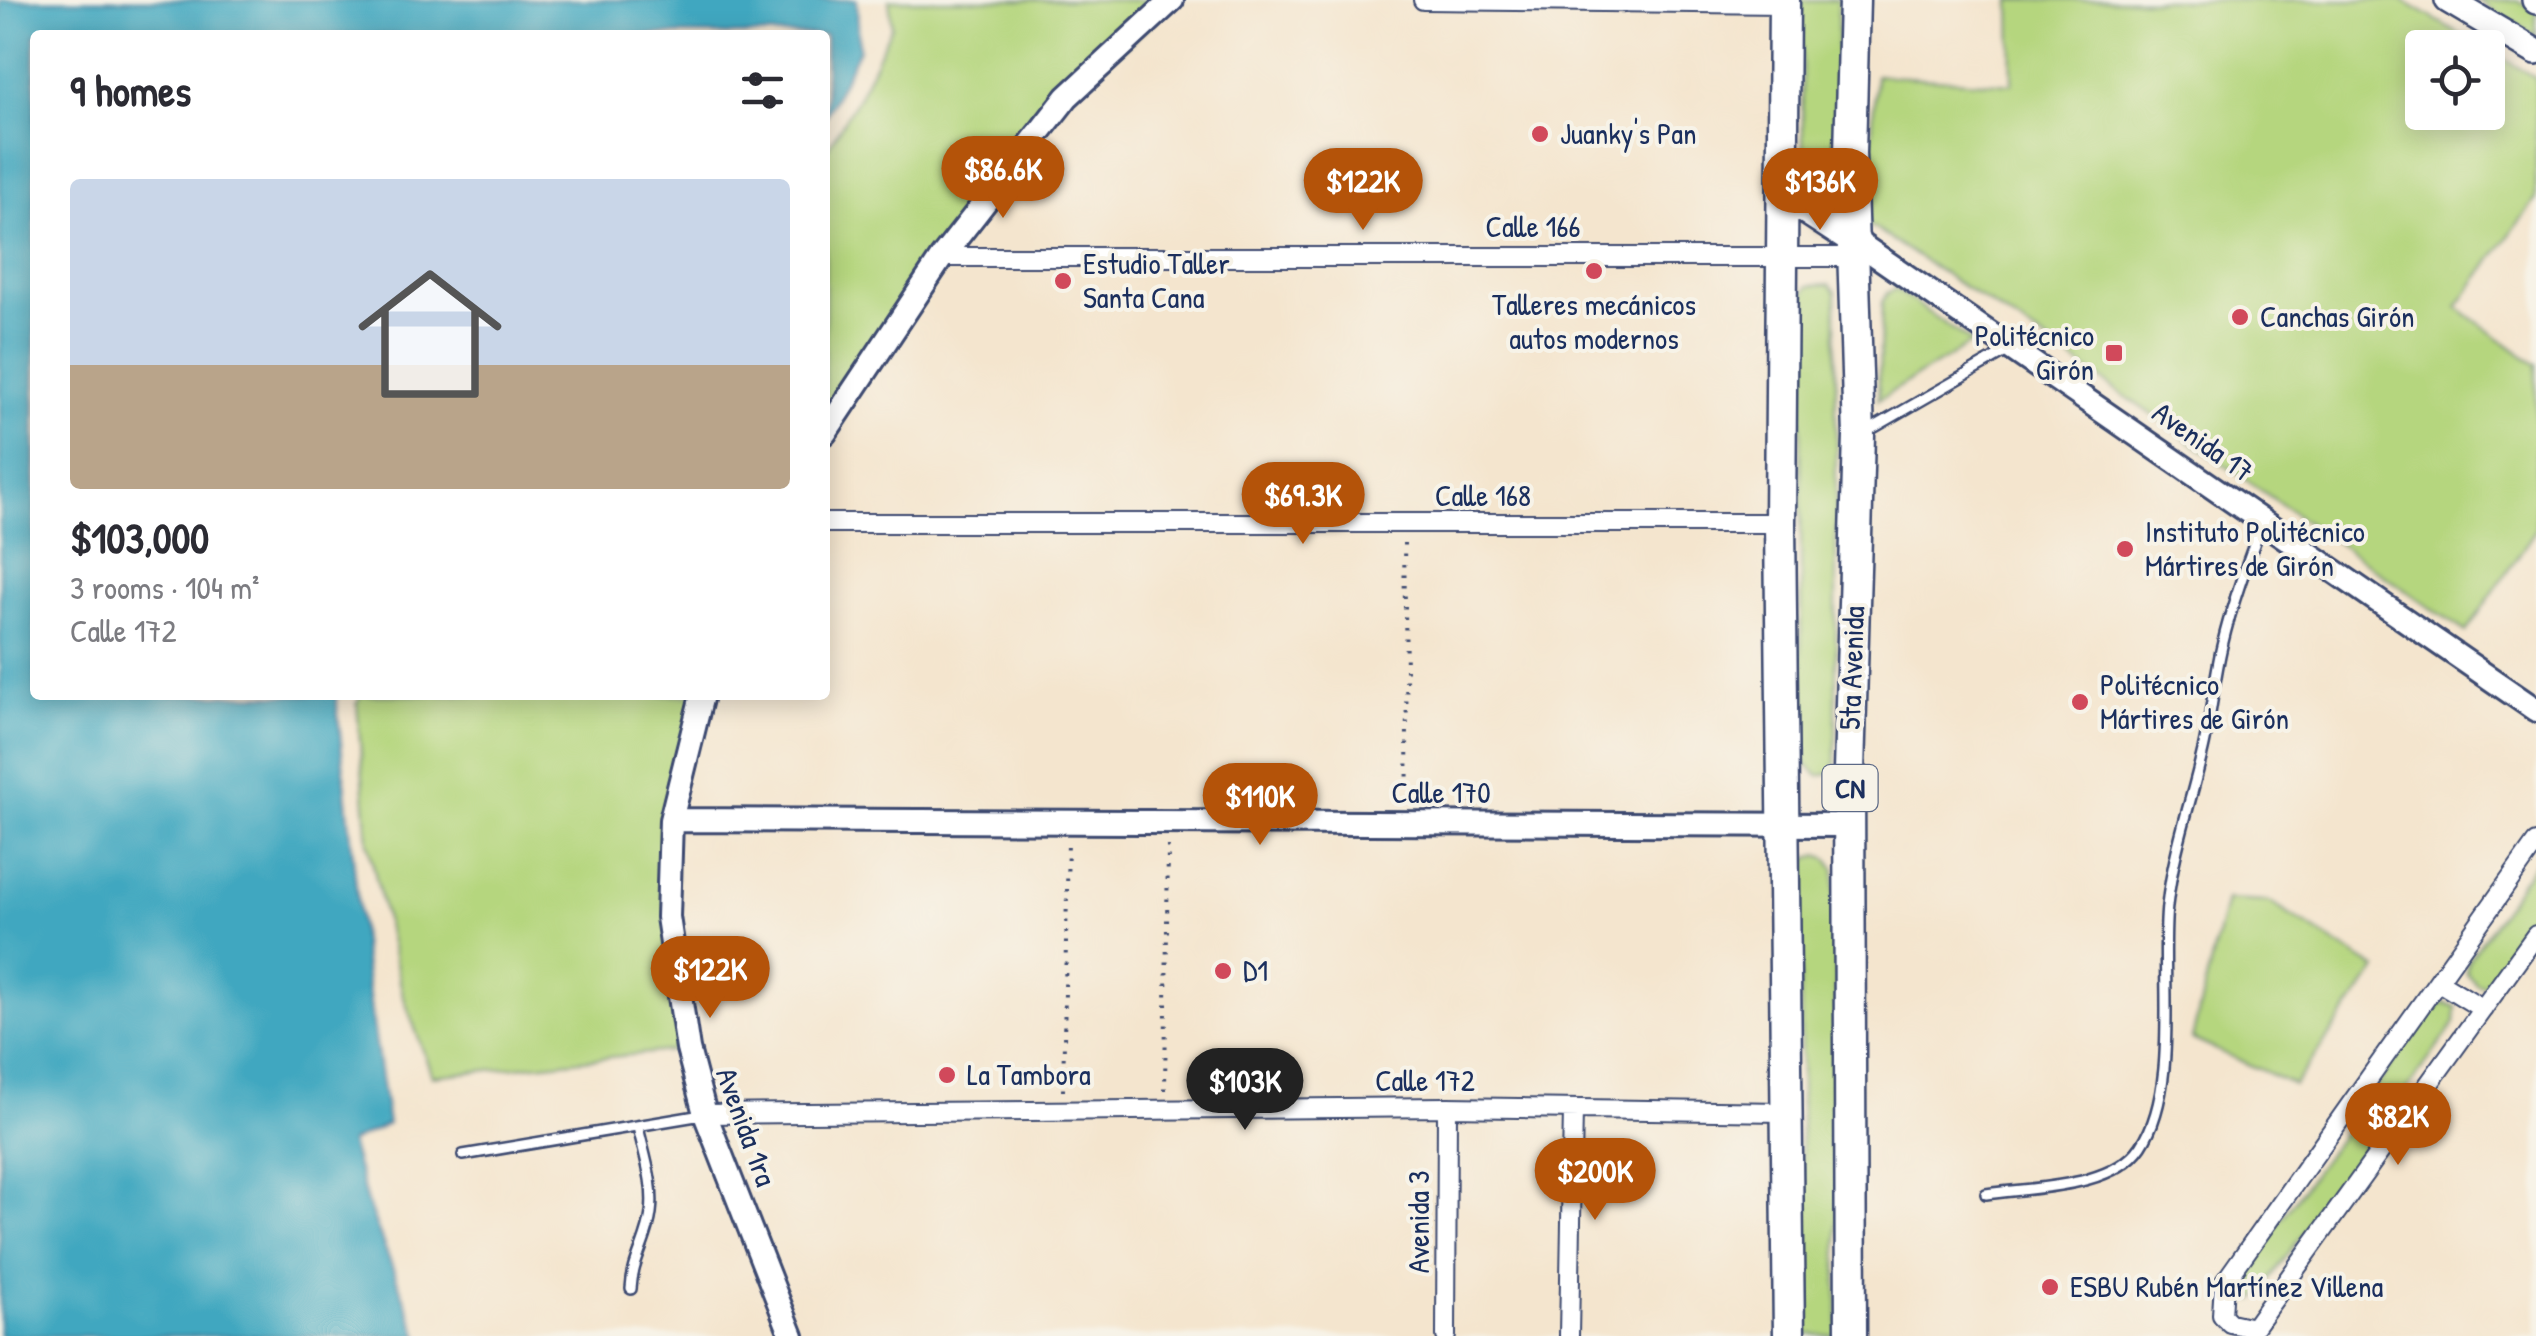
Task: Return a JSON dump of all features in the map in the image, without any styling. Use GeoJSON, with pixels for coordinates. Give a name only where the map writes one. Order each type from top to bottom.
{"type":"FeatureCollection","features":[{"type":"Feature","properties":{"kind":"highway","name":"5ta Avenida"},"geometry":{"type":"LineString","coordinates":[[1851,1336],[1850,825],[1865,251],[1850,157],[1854,0]]}},
{"type":"Feature","properties":{"kind":"highway","name":"CN"},"geometry":{"type":"LineString","coordinates":[[1784,2],[1791,165],[1784,256],[1780,523],[1789,1336]]}},
{"type":"Feature","properties":{"kind":"highway"},"geometry":{"type":"LineString","coordinates":[[1791,165],[1828,175],[1850,157]]}},
{"type":"Feature","properties":{"kind":"highway"},"geometry":{"type":"LineString","coordinates":[[1791,165],[1805,208],[1865,251]]}},
{"type":"Feature","properties":{"kind":"main road"},"geometry":{"type":"LineString","coordinates":[[2448,0],[2536,52]]}},
{"type":"Feature","properties":{"kind":"street"},"geometry":{"type":"LineString","coordinates":[[830,425],[942,257],[1067,97],[1172,0]]}},
{"type":"Feature","properties":{"kind":"street"},"geometry":{"type":"LineString","coordinates":[[1423,0],[1784,2]]}},
{"type":"Feature","properties":{"kind":"street","name":"Calle 166"},"geometry":{"type":"LineString","coordinates":[[942,257],[1784,256],[1865,251]]}},
{"type":"Feature","properties":{"kind":"street","name":"Avenida 17"},"geometry":{"type":"LineString","coordinates":[[1865,251],[2014,347],[2536,710]]}},
{"type":"Feature","properties":{"kind":"street","name":"Calle 168"},"geometry":{"type":"LineString","coordinates":[[830,524],[1780,523]]}},
{"type":"Feature","properties":{"kind":"street","name":"Avenida 1ra"},"geometry":{"type":"LineString","coordinates":[[701,700],[671,820],[668,917],[688,1049],[705,1114],[792,1336]]}},
{"type":"Feature","properties":{"kind":"street","name":"Calle 170"},"geometry":{"type":"LineString","coordinates":[[671,820],[1850,825]]}},
{"type":"Feature","properties":{"kind":"street"},"geometry":{"type":"LineString","coordinates":[[2536,843],[2224,1284],[2222,1314],[2230,1323],[2258,1332],[2536,935]]}},
{"type":"Feature","properties":{"kind":"street"},"geometry":{"type":"LineString","coordinates":[[2439,982],[2484,1010]]}},
{"type":"Feature","properties":{"kind":"street","name":"Calle 172"},"geometry":{"type":"LineString","coordinates":[[705,1114],[1447,1108],[1784,1112]]}},
{"type":"Feature","properties":{"kind":"street","name":"Avenida 3"},"geometry":{"type":"LineString","coordinates":[[1446,1336],[1447,1108]]}},
{"type":"Feature","properties":{"kind":"street"},"geometry":{"type":"LineString","coordinates":[[1569,1336],[1573,1109]]}},
{"type":"Feature","properties":{"kind":"lane"},"geometry":{"type":"LineString","coordinates":[[1859,436],[2014,347]]}},
{"type":"Feature","properties":{"kind":"lane"},"geometry":{"type":"LineString","coordinates":[[1986,1194],[2102,1174],[2122,1165],[2149,1130],[2161,1079],[2167,908],[2175,854],[2204,744],[2223,644],[2263,520]]}},
{"type":"Feature","properties":{"kind":"lane"},"geometry":{"type":"LineString","coordinates":[[463,1155],[705,1114]]}},
{"type":"Feature","properties":{"kind":"lane"},"geometry":{"type":"LineString","coordinates":[[631,1289],[632,1270],[652,1216],[652,1194],[638,1127]]}},
{"type":"Feature","properties":{"kind":"path"},"geometry":{"type":"LineString","coordinates":[[1404,524],[1408,823]]}},
{"type":"Feature","properties":{"kind":"path"},"geometry":{"type":"LineString","coordinates":[[1062,1111],[1068,821]]}},
{"type":"Feature","properties":{"kind":"path"},"geometry":{"type":"LineString","coordinates":[[1164,1110],[1168,822]]}},
{"type":"Feature","properties":{"kind":"green space"},"geometry":{"type":"Polygon","coordinates":[[[889,0],[1178,0],[1067,97],[830,426],[830,144],[859,96],[892,26],[889,0]]]}},
{"type":"Feature","properties":{"kind":"green space"},"geometry":{"type":"Polygon","coordinates":[[[1801,0],[1838,0],[1836,136],[1830,159],[1818,163],[1808,159],[1803,145],[1801,0]]]}},
{"type":"Feature","properties":{"kind":"green space","name":"Canchas Girón"},"geometry":{"type":"Polygon","coordinates":[[[2011,0],[2401,0],[2453,30],[2405,30],[2405,130],[2505,130],[2505,60],[2536,78],[2536,199],[2457,307],[2536,365],[2536,529],[2466,632],[2025,327],[1866,223],[1876,75],[2012,84],[2011,0]]]}},
{"type":"Feature","properties":{"kind":"green space"},"geometry":{"type":"Polygon","coordinates":[[[2477,0],[2517,0],[2536,11],[2536,36],[2477,0]]]}},
{"type":"Feature","properties":{"kind":"green space"},"geometry":{"type":"Polygon","coordinates":[[[1830,285],[1836,292],[1836,762],[1832,773],[1819,776],[1804,763],[1801,742],[1801,299],[1808,286],[1830,285]]]}},
{"type":"Feature","properties":{"kind":"green space"},"geometry":{"type":"Polygon","coordinates":[[[1896,289],[1972,343],[1878,400],[1882,302],[1887,293],[1896,289]]]}},
{"type":"Feature","properties":{"kind":"green space"},"geometry":{"type":"Polygon","coordinates":[[[701,700],[671,820],[688,1049],[432,1076],[403,995],[368,843],[357,703],[701,700]]]}},
{"type":"Feature","properties":{"kind":"green space"},"geometry":{"type":"Polygon","coordinates":[[[1809,858],[1827,858],[1835,870],[1838,1336],[1802,1334],[1800,875],[1809,858]]]}},
{"type":"Feature","properties":{"kind":"green space"},"geometry":{"type":"Polygon","coordinates":[[[2536,861],[2536,911],[2485,985],[2477,984],[2466,972],[2468,961],[2536,861]]]}},
{"type":"Feature","properties":{"kind":"green space"},"geometry":{"type":"Polygon","coordinates":[[[2226,900],[2269,902],[2377,969],[2294,1085],[2192,1039],[2226,900]]]}},
{"type":"Feature","properties":{"kind":"green space"},"geometry":{"type":"Polygon","coordinates":[[[2445,1003],[2456,1007],[2455,1023],[2255,1300],[2239,1300],[2235,1284],[2433,1007],[2445,1003]]]}},
{"type":"Feature","properties":{"kind":"water"},"geometry":{"type":"Polygon","coordinates":[[[0,0],[857,0],[859,49],[830,107],[830,30],[30,30],[30,700],[337,700],[365,970],[388,1124],[350,1142],[367,1202],[419,1336],[0,1336],[0,0]]]}},
{"type":"Feature","properties":{"kind":"place","name":"Juanky's Pan"},"geometry":{"type":"Point","coordinates":[1540,134]}},
{"type":"Feature","properties":{"kind":"place","name":"Talleres mecánicos autos modernos"},"geometry":{"type":"Point","coordinates":[1594,271]}},
{"type":"Feature","properties":{"kind":"place","name":"Estudio Taller Santa Cana"},"geometry":{"type":"Point","coordinates":[1063,281]}},
{"type":"Feature","properties":{"kind":"place","name":"Canchas Girón"},"geometry":{"type":"Point","coordinates":[2240,317]}},
{"type":"Feature","properties":{"kind":"place","name":"Politécnico Girón"},"geometry":{"type":"Point","coordinates":[2114,353]}},
{"type":"Feature","properties":{"kind":"place","name":"Instituto Politécnico Mártires de Girón"},"geometry":{"type":"Point","coordinates":[2125,549]}},
{"type":"Feature","properties":{"kind":"place","name":"Politécnico Mártires de Girón"},"geometry":{"type":"Point","coordinates":[2080,702]}},
{"type":"Feature","properties":{"kind":"place","name":"D1"},"geometry":{"type":"Point","coordinates":[1223,971]}},
{"type":"Feature","properties":{"kind":"place","name":"La Tambora"},"geometry":{"type":"Point","coordinates":[947,1075]}},
{"type":"Feature","properties":{"kind":"place","name":"ESBU Rubén Martínez Villena"},"geometry":{"type":"Point","coordinates":[2050,1287]}}]}
